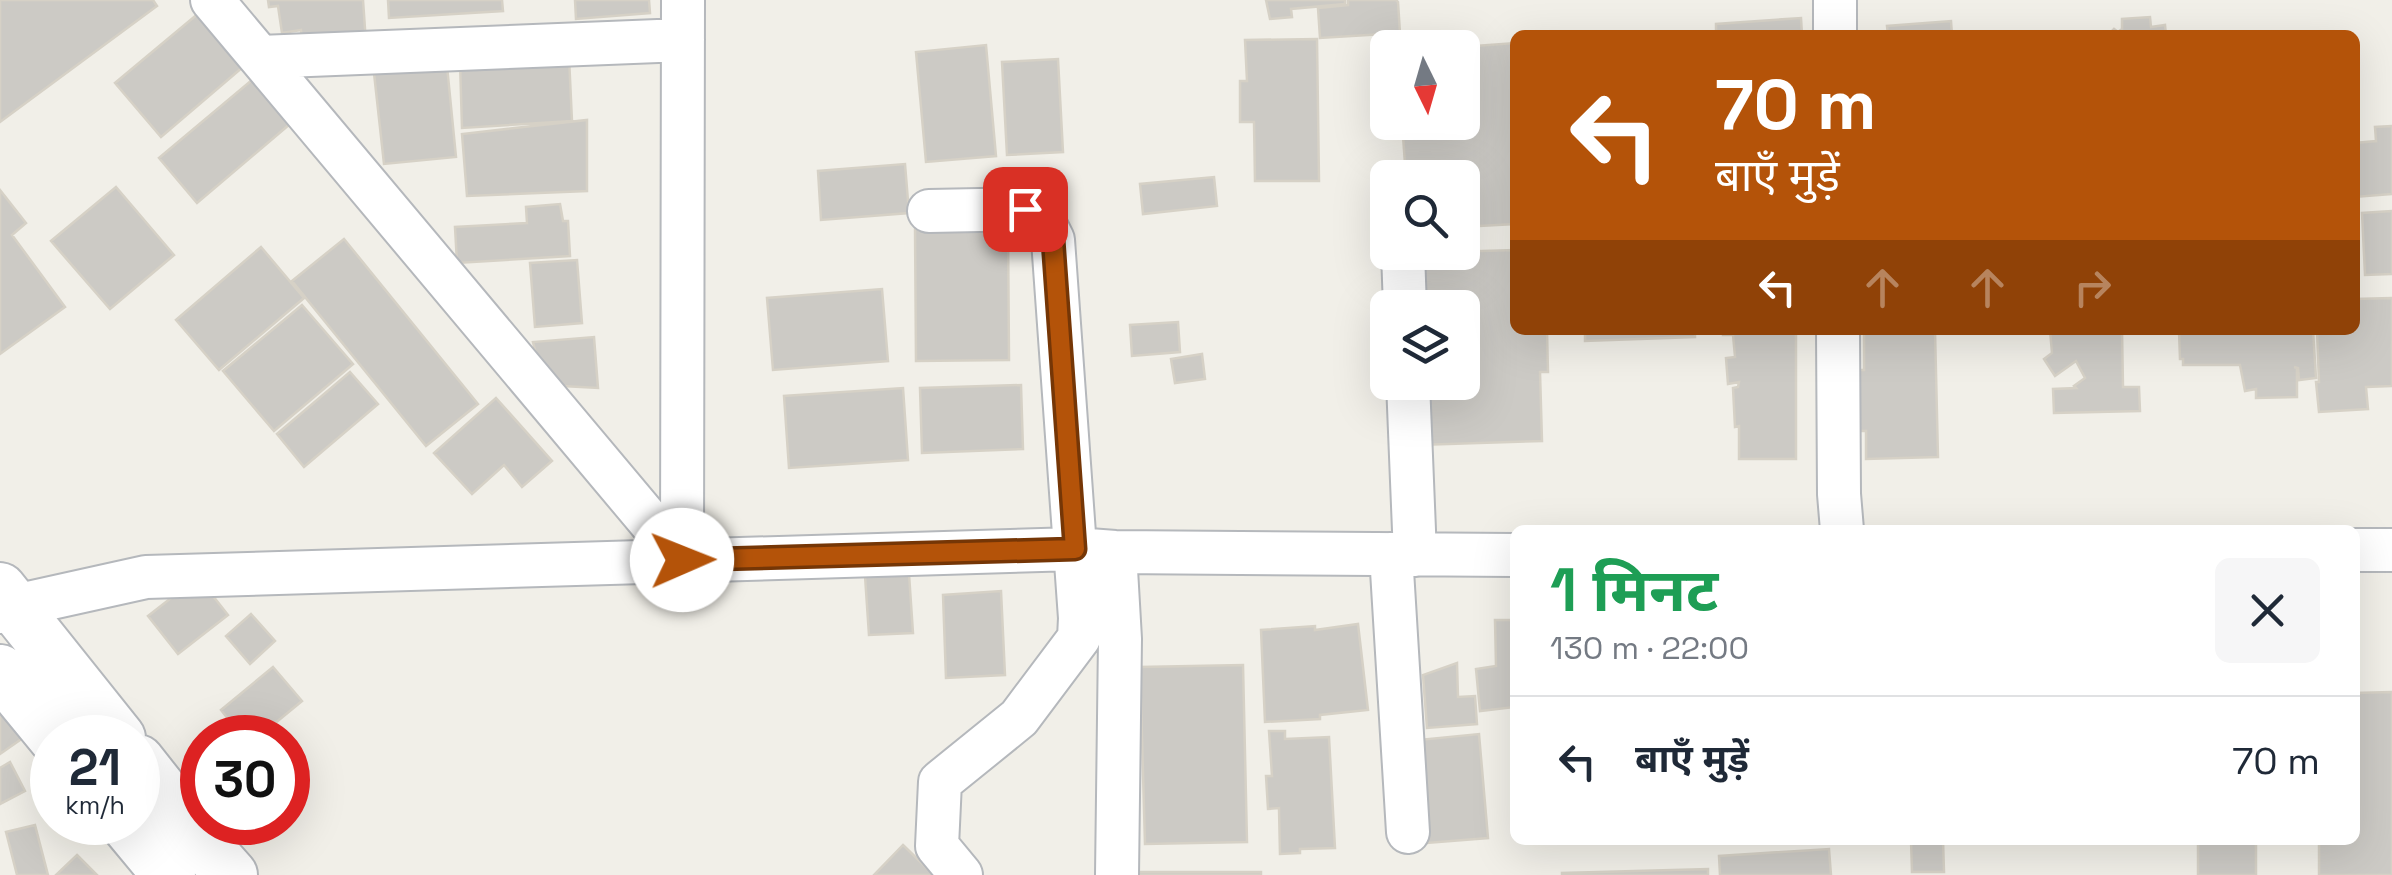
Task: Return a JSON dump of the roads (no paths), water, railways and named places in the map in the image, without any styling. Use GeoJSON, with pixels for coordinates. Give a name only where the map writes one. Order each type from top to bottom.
{"type":"FeatureCollection","features":[{"type":"Feature","properties":{"kind":"street"},"geometry":{"type":"LineString","coordinates":[[212,0],[682,560]]}},
{"type":"Feature","properties":{"kind":"street"},"geometry":{"type":"LineString","coordinates":[[1835,0],[1835,30]]}},
{"type":"Feature","properties":{"kind":"street"},"geometry":{"type":"LineString","coordinates":[[260,57],[683,20],[682,560]]}},
{"type":"Feature","properties":{"kind":"street"},"geometry":{"type":"LineString","coordinates":[[929,211],[1025,209],[1044,220],[1053,240],[1095,551],[1117,875]]}},
{"type":"Feature","properties":{"kind":"street"},"geometry":{"type":"LineString","coordinates":[[1838,335],[1842,525]]}},
{"type":"Feature","properties":{"kind":"street"},"geometry":{"type":"LineString","coordinates":[[1407,400],[1403,554],[1408,832]]}},
{"type":"Feature","properties":{"kind":"street"},"geometry":{"type":"LineString","coordinates":[[2360,550],[2392,550]]}},
{"type":"Feature","properties":{"kind":"street"},"geometry":{"type":"LineString","coordinates":[[100,715],[5,602],[146,577],[1095,551],[1510,554]]}},
{"type":"Feature","properties":{"kind":"street"},"geometry":{"type":"LineString","coordinates":[[961,875],[937,846],[940,782],[1019,718],[1100,638]]}},
{"type":"Feature","properties":{"kind":"street"},"geometry":{"type":"LineString","coordinates":[[0,671],[36,715]]}},
{"type":"Feature","properties":{"kind":"street"},"geometry":{"type":"LineString","coordinates":[[160,800],[198,868]]}},
{"type":"Feature","properties":{"kind":"street"},"geometry":{"type":"LineString","coordinates":[[160,844],[198,868]]}}]}
